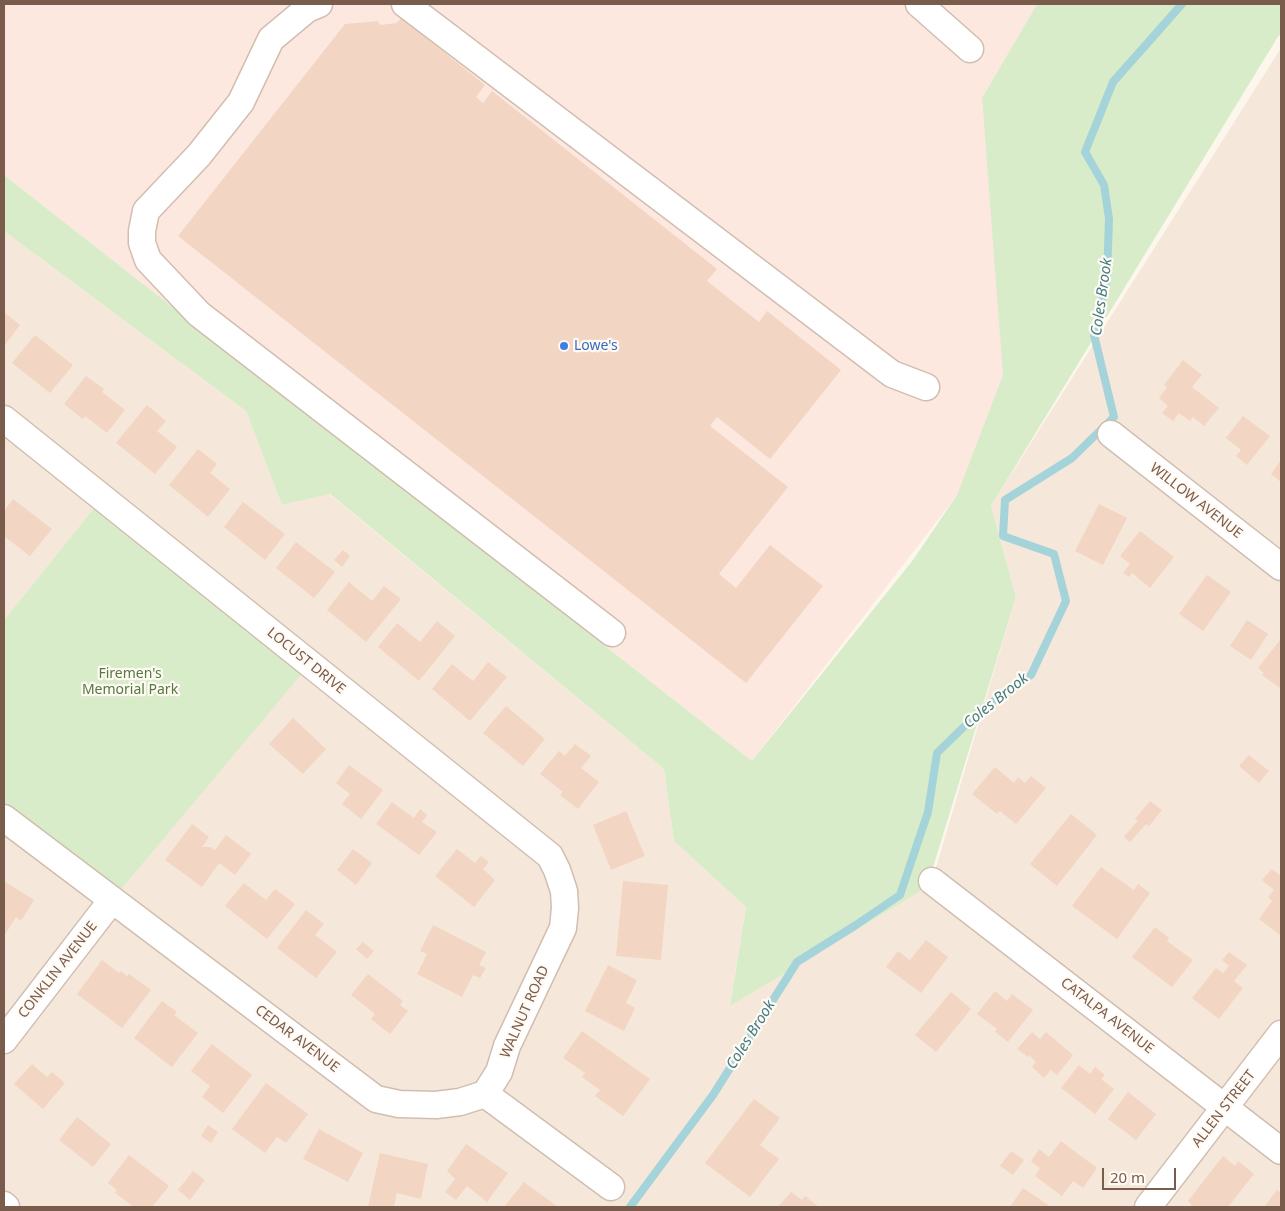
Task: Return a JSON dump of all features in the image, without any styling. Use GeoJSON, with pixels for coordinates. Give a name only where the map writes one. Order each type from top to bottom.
{"type":"FeatureCollection","features":[{"type":"Feature","properties":{"kind":"street"},"geometry":{"type":"LineString","coordinates":[[319,4],[307,8],[271,39],[241,102],[199,155],[146,211],[142,243],[148,260],[199,314],[612,633]]}},
{"type":"Feature","properties":{"kind":"street"},"geometry":{"type":"LineString","coordinates":[[405,4],[892,374],[926,387]]}},
{"type":"Feature","properties":{"kind":"street"},"geometry":{"type":"LineString","coordinates":[[919,4],[970,49]]}},
{"type":"Feature","properties":{"kind":"street","name":"LOCUST DRIVE"},"geometry":{"type":"LineString","coordinates":[[4,420],[550,856],[564,891],[563,928]]}},
{"type":"Feature","properties":{"kind":"street","name":"WILLOW AVENUE"},"geometry":{"type":"LineString","coordinates":[[1111,434],[1281,568]]}},
{"type":"Feature","properties":{"kind":"street","name":"CEDAR AVENUE"},"geometry":{"type":"LineString","coordinates":[[4,818],[376,1098],[399,1104],[436,1105],[460,1102],[485,1094]]}},
{"type":"Feature","properties":{"kind":"street","name":"CATALPA AVENUE"},"geometry":{"type":"LineString","coordinates":[[932,881],[1281,1151]]}},
{"type":"Feature","properties":{"kind":"street","name":"CONKLIN AVENUE"},"geometry":{"type":"LineString","coordinates":[[4,1040],[112,900]]}},
{"type":"Feature","properties":{"kind":"street","name":"WALNUT ROAD"},"geometry":{"type":"LineString","coordinates":[[485,1094],[499,1072],[507,1046],[563,928]]}},
{"type":"Feature","properties":{"kind":"street","name":"ALLEN STREET"},"geometry":{"type":"LineString","coordinates":[[1148,1207],[1281,1034]]}},
{"type":"Feature","properties":{"kind":"street"},"geometry":{"type":"LineString","coordinates":[[485,1094],[611,1188]]}},
{"type":"Feature","properties":{"kind":"shaded area"},"geometry":{"type":"Polygon","coordinates":[[[4,4],[1037,4],[982,98],[1004,375],[957,495],[752,761],[4,175],[4,4]]]}},
{"type":"Feature","properties":{"kind":"shaded area"},"geometry":{"type":"Polygon","coordinates":[[[1281,48],[1281,1207],[4,1207],[4,818],[102,498],[4,620],[4,231],[246,411],[282,505],[329,494],[664,769],[674,841],[746,907],[730,1005],[932,881],[1016,597],[991,506],[1281,48]]]}},
{"type":"Feature","properties":{"kind":"green space"},"geometry":{"type":"Polygon","coordinates":[[[1037,4],[1281,4],[1281,36],[1279,35],[991,506],[1016,597],[927,887],[730,1006],[746,907],[674,841],[664,769],[330,494],[282,505],[246,411],[4,231],[4,175],[752,761],[913,560],[957,495],[1003,375],[982,98],[1037,4]]]}},
{"type":"Feature","properties":{"kind":"green space","name":"Firemen's Memorial Park"},"geometry":{"type":"Polygon","coordinates":[[[102,498],[310,664],[112,900],[4,818],[4,620],[102,498]]]}},
{"type":"Feature","properties":{"kind":"building","name":"Lowe's"},"geometry":{"type":"Polygon","coordinates":[[[401,18],[485,85],[476,97],[483,103],[492,91],[717,269],[707,281],[759,322],[767,311],[841,370],[770,459],[717,417],[710,426],[788,487],[719,574],[736,588],[770,545],[823,586],[746,683],[178,236],[345,24],[378,21],[380,25],[397,23],[401,18]]]}},
{"type":"Feature","properties":{"kind":"building"},"geometry":{"type":"Polygon","coordinates":[[[4,312],[20,325],[4,346],[4,312]]]}},
{"type":"Feature","properties":{"kind":"building"},"geometry":{"type":"Polygon","coordinates":[[[35,335],[73,365],[50,393],[12,363],[35,335]]]}},
{"type":"Feature","properties":{"kind":"building"},"geometry":{"type":"Polygon","coordinates":[[[1183,360],[1202,375],[1192,387],[1219,408],[1204,426],[1193,417],[1190,421],[1179,413],[1173,421],[1162,413],[1168,406],[1159,398],[1167,387],[1164,385],[1183,360]]]}},
{"type":"Feature","properties":{"kind":"building"},"geometry":{"type":"Polygon","coordinates":[[[86,376],[104,389],[102,392],[125,410],[107,433],[85,416],[83,419],[64,404],[86,376]]]}},
{"type":"Feature","properties":{"kind":"building"},"geometry":{"type":"Polygon","coordinates":[[[147,405],[166,421],[157,431],[177,447],[155,474],[116,443],[147,405]]]}},
{"type":"Feature","properties":{"kind":"building"},"geometry":{"type":"Polygon","coordinates":[[[1243,416],[1270,436],[1247,465],[1236,456],[1241,450],[1226,438],[1243,416]]]}},
{"type":"Feature","properties":{"kind":"building"},"geometry":{"type":"Polygon","coordinates":[[[198,449],[217,464],[210,473],[230,489],[208,517],[169,485],[198,449]]]}},
{"type":"Feature","properties":{"kind":"building"},"geometry":{"type":"Polygon","coordinates":[[[1281,460],[1281,482],[1271,474],[1281,460]]]}},
{"type":"Feature","properties":{"kind":"building"},"geometry":{"type":"Polygon","coordinates":[[[13,499],[52,529],[30,556],[4,536],[4,511],[13,499]]]}},
{"type":"Feature","properties":{"kind":"building"},"geometry":{"type":"Polygon","coordinates":[[[243,502],[285,534],[265,560],[224,527],[243,502]]]}},
{"type":"Feature","properties":{"kind":"building"},"geometry":{"type":"Polygon","coordinates":[[[1099,504],[1127,518],[1103,565],[1075,551],[1099,504]]]}},
{"type":"Feature","properties":{"kind":"building"},"geometry":{"type":"Polygon","coordinates":[[[1140,531],[1174,557],[1150,588],[1132,573],[1129,577],[1123,573],[1130,564],[1120,556],[1140,531]]]}},
{"type":"Feature","properties":{"kind":"building"},"geometry":{"type":"Polygon","coordinates":[[[296,542],[335,572],[314,598],[276,568],[296,542]]]}},
{"type":"Feature","properties":{"kind":"building"},"geometry":{"type":"Polygon","coordinates":[[[343,550],[350,556],[342,567],[334,560],[343,550]]]}},
{"type":"Feature","properties":{"kind":"building"},"geometry":{"type":"Polygon","coordinates":[[[1207,575],[1231,592],[1203,631],[1179,614],[1207,575]]]}},
{"type":"Feature","properties":{"kind":"building"},"geometry":{"type":"Polygon","coordinates":[[[349,582],[372,601],[384,586],[401,599],[366,642],[327,610],[349,582]]]}},
{"type":"Feature","properties":{"kind":"building"},"geometry":{"type":"Polygon","coordinates":[[[1247,620],[1268,634],[1251,660],[1230,646],[1247,620]]]}},
{"type":"Feature","properties":{"kind":"building"},"geometry":{"type":"Polygon","coordinates":[[[437,621],[455,636],[419,681],[378,647],[397,623],[420,642],[437,621]]]}},
{"type":"Feature","properties":{"kind":"building"},"geometry":{"type":"Polygon","coordinates":[[[1280,640],[1280,688],[1262,675],[1264,673],[1258,668],[1280,640]]]}},
{"type":"Feature","properties":{"kind":"building"},"geometry":{"type":"Polygon","coordinates":[[[488,662],[507,677],[470,721],[432,689],[452,664],[473,681],[488,662]]]}},
{"type":"Feature","properties":{"kind":"building"},"geometry":{"type":"Polygon","coordinates":[[[506,706],[545,739],[523,766],[483,733],[506,706]]]}},
{"type":"Feature","properties":{"kind":"building"},"geometry":{"type":"Polygon","coordinates":[[[293,718],[326,749],[303,774],[269,744],[293,718]]]}},
{"type":"Feature","properties":{"kind":"building"},"geometry":{"type":"Polygon","coordinates":[[[575,744],[591,756],[581,768],[599,782],[578,809],[560,795],[563,792],[540,774],[559,751],[565,756],[575,744]]]}},
{"type":"Feature","properties":{"kind":"building"},"geometry":{"type":"Polygon","coordinates":[[[1249,755],[1269,771],[1259,783],[1239,766],[1249,755]]]}},
{"type":"Feature","properties":{"kind":"building"},"geometry":{"type":"Polygon","coordinates":[[[349,765],[383,790],[361,819],[342,804],[350,794],[336,783],[349,765]]]}},
{"type":"Feature","properties":{"kind":"building"},"geometry":{"type":"Polygon","coordinates":[[[995,767],[1014,783],[1018,777],[1025,783],[1031,776],[1046,788],[1016,824],[1000,811],[997,814],[972,794],[995,767]]]}},
{"type":"Feature","properties":{"kind":"building"},"geometry":{"type":"Polygon","coordinates":[[[1150,801],[1162,810],[1149,826],[1146,824],[1130,842],[1124,837],[1138,820],[1135,819],[1150,801]]]}},
{"type":"Feature","properties":{"kind":"building"},"geometry":{"type":"Polygon","coordinates":[[[392,802],[414,818],[420,809],[427,815],[422,822],[437,832],[419,855],[376,824],[392,802]]]}},
{"type":"Feature","properties":{"kind":"building"},"geometry":{"type":"Polygon","coordinates":[[[626,811],[645,856],[611,870],[593,825],[626,811]]]}},
{"type":"Feature","properties":{"kind":"building"},"geometry":{"type":"Polygon","coordinates":[[[1071,814],[1097,835],[1057,886],[1030,864],[1071,814]]]}},
{"type":"Feature","properties":{"kind":"building"},"geometry":{"type":"Polygon","coordinates":[[[192,824],[209,837],[202,847],[210,847],[215,850],[226,835],[251,854],[235,875],[219,863],[202,887],[165,860],[192,824]]]}},
{"type":"Feature","properties":{"kind":"building"},"geometry":{"type":"Polygon","coordinates":[[[353,849],[372,863],[356,885],[337,870],[353,849]]]}},
{"type":"Feature","properties":{"kind":"building"},"geometry":{"type":"Polygon","coordinates":[[[457,849],[475,863],[481,856],[489,862],[483,869],[495,880],[474,907],[435,876],[457,849]]]}},
{"type":"Feature","properties":{"kind":"building"},"geometry":{"type":"Polygon","coordinates":[[[1101,867],[1134,890],[1138,884],[1150,893],[1117,939],[1072,906],[1101,867]]]}},
{"type":"Feature","properties":{"kind":"building"},"geometry":{"type":"Polygon","coordinates":[[[1272,869],[1281,876],[1281,936],[1259,919],[1272,901],[1268,897],[1274,890],[1262,880],[1272,869]]]}},
{"type":"Feature","properties":{"kind":"building"},"geometry":{"type":"Polygon","coordinates":[[[4,881],[34,900],[21,921],[16,917],[4,936],[4,881]]]}},
{"type":"Feature","properties":{"kind":"building"},"geometry":{"type":"Polygon","coordinates":[[[623,881],[668,885],[661,960],[616,956],[623,881]]]}},
{"type":"Feature","properties":{"kind":"building"},"geometry":{"type":"Polygon","coordinates":[[[244,883],[266,900],[275,889],[295,904],[267,939],[225,906],[244,883]]]}},
{"type":"Feature","properties":{"kind":"building"},"geometry":{"type":"Polygon","coordinates":[[[306,910],[324,924],[315,935],[337,952],[316,978],[277,948],[306,910]]]}},
{"type":"Feature","properties":{"kind":"building"},"geometry":{"type":"Polygon","coordinates":[[[433,925],[486,952],[479,965],[486,968],[480,978],[473,975],[462,997],[417,974],[427,954],[420,951],[433,925]]]}},
{"type":"Feature","properties":{"kind":"building"},"geometry":{"type":"Polygon","coordinates":[[[1155,927],[1169,938],[1167,941],[1193,960],[1172,987],[1132,957],[1155,927]]]}},
{"type":"Feature","properties":{"kind":"building"},"geometry":{"type":"Polygon","coordinates":[[[926,940],[948,957],[921,993],[886,967],[898,951],[910,960],[926,940]]]}},
{"type":"Feature","properties":{"kind":"building"},"geometry":{"type":"Polygon","coordinates":[[[363,942],[374,951],[367,959],[356,949],[363,942]]]}},
{"type":"Feature","properties":{"kind":"building"},"geometry":{"type":"Polygon","coordinates":[[[1229,952],[1247,965],[1234,981],[1243,988],[1219,1019],[1192,998],[1216,968],[1223,973],[1229,966],[1222,960],[1229,952]]]}},
{"type":"Feature","properties":{"kind":"building"},"geometry":{"type":"Polygon","coordinates":[[[102,960],[119,973],[121,971],[127,976],[129,974],[151,990],[122,1028],[77,994],[102,960]]]}},
{"type":"Feature","properties":{"kind":"building"},"geometry":{"type":"Polygon","coordinates":[[[608,965],[637,980],[626,1003],[635,1008],[624,1031],[585,1011],[608,965]]]}},
{"type":"Feature","properties":{"kind":"building"},"geometry":{"type":"Polygon","coordinates":[[[368,974],[403,1001],[400,1005],[408,1011],[390,1034],[371,1019],[375,1014],[351,995],[368,974]]]}},
{"type":"Feature","properties":{"kind":"building"},"geometry":{"type":"Polygon","coordinates":[[[995,991],[1007,1001],[1012,994],[1033,1010],[1008,1042],[995,1032],[997,1029],[977,1014],[995,991]]]}},
{"type":"Feature","properties":{"kind":"building"},"geometry":{"type":"Polygon","coordinates":[[[951,992],[971,1009],[936,1052],[915,1035],[951,992]]]}},
{"type":"Feature","properties":{"kind":"building"},"geometry":{"type":"Polygon","coordinates":[[[162,1001],[177,1012],[174,1015],[198,1033],[172,1067],[134,1038],[162,1001]]]}},
{"type":"Feature","properties":{"kind":"building"},"geometry":{"type":"Polygon","coordinates":[[[582,1031],[650,1079],[623,1116],[595,1096],[600,1090],[582,1077],[585,1073],[563,1058],[582,1031]]]}},
{"type":"Feature","properties":{"kind":"building"},"geometry":{"type":"Polygon","coordinates":[[[1032,1032],[1040,1039],[1046,1032],[1073,1055],[1057,1075],[1051,1070],[1044,1078],[1032,1067],[1036,1062],[1029,1055],[1028,1057],[1017,1049],[1032,1032]]]}},
{"type":"Feature","properties":{"kind":"building"},"geometry":{"type":"Polygon","coordinates":[[[212,1044],[252,1075],[223,1113],[202,1097],[210,1086],[191,1071],[212,1044]]]}},
{"type":"Feature","properties":{"kind":"building"},"geometry":{"type":"Polygon","coordinates":[[[32,1064],[47,1077],[52,1072],[65,1083],[43,1109],[14,1084],[32,1064]]]}},
{"type":"Feature","properties":{"kind":"building"},"geometry":{"type":"Polygon","coordinates":[[[1079,1065],[1090,1074],[1095,1067],[1105,1075],[1101,1079],[1114,1089],[1095,1114],[1061,1088],[1079,1065]]]}},
{"type":"Feature","properties":{"kind":"building"},"geometry":{"type":"Polygon","coordinates":[[[266,1083],[308,1114],[286,1143],[277,1137],[265,1153],[232,1129],[266,1083]]]}},
{"type":"Feature","properties":{"kind":"building"},"geometry":{"type":"Polygon","coordinates":[[[1128,1092],[1156,1114],[1136,1140],[1108,1119],[1128,1092]]]}},
{"type":"Feature","properties":{"kind":"building"},"geometry":{"type":"Polygon","coordinates":[[[754,1099],[780,1118],[760,1145],[779,1159],[750,1197],[705,1163],[754,1099]]]}},
{"type":"Feature","properties":{"kind":"building"},"geometry":{"type":"Polygon","coordinates":[[[77,1117],[111,1144],[93,1167],[59,1140],[77,1117]]]}},
{"type":"Feature","properties":{"kind":"building"},"geometry":{"type":"Polygon","coordinates":[[[208,1125],[218,1132],[211,1143],[201,1136],[208,1125]]]}},
{"type":"Feature","properties":{"kind":"building"},"geometry":{"type":"Polygon","coordinates":[[[319,1129],[363,1153],[348,1182],[303,1159],[319,1129]]]}},
{"type":"Feature","properties":{"kind":"building"},"geometry":{"type":"Polygon","coordinates":[[[1061,1141],[1097,1168],[1083,1188],[1073,1181],[1062,1196],[1035,1176],[1040,1168],[1031,1161],[1039,1149],[1049,1157],[1061,1141]]]}},
{"type":"Feature","properties":{"kind":"building"},"geometry":{"type":"Polygon","coordinates":[[[466,1144],[508,1173],[487,1202],[467,1186],[456,1200],[445,1192],[455,1179],[447,1171],[466,1144]]]}},
{"type":"Feature","properties":{"kind":"building"},"geometry":{"type":"Polygon","coordinates":[[[1011,1151],[1024,1160],[1013,1175],[1000,1166],[1011,1151]]]}},
{"type":"Feature","properties":{"kind":"building"},"geometry":{"type":"Polygon","coordinates":[[[380,1153],[428,1164],[421,1199],[397,1193],[394,1207],[368,1207],[380,1153]]]}},
{"type":"Feature","properties":{"kind":"building"},"geometry":{"type":"Polygon","coordinates":[[[129,1155],[169,1186],[152,1207],[134,1207],[115,1193],[117,1190],[108,1183],[129,1155]]]}},
{"type":"Feature","properties":{"kind":"building"},"geometry":{"type":"Polygon","coordinates":[[[1223,1156],[1235,1166],[1238,1161],[1254,1174],[1228,1207],[1190,1207],[1192,1205],[1188,1201],[1223,1156]]]}},
{"type":"Feature","properties":{"kind":"building"},"geometry":{"type":"Polygon","coordinates":[[[193,1171],[205,1180],[190,1200],[178,1190],[193,1171]]]}},
{"type":"Feature","properties":{"kind":"building"},"geometry":{"type":"Polygon","coordinates":[[[524,1182],[558,1207],[504,1207],[524,1182]]]}},
{"type":"Feature","properties":{"kind":"building"},"geometry":{"type":"Polygon","coordinates":[[[1023,1188],[1051,1207],[1010,1207],[1023,1188]]]}},
{"type":"Feature","properties":{"kind":"building"},"geometry":{"type":"Polygon","coordinates":[[[1277,1190],[1281,1193],[1281,1207],[1264,1207],[1277,1190]]]}},
{"type":"Feature","properties":{"kind":"building"},"geometry":{"type":"Polygon","coordinates":[[[791,1192],[802,1200],[805,1196],[819,1207],[778,1207],[791,1192]]]}},
{"type":"Feature","properties":{"kind":"waterway","name":"Coles Brook"},"geometry":{"type":"LineString","coordinates":[[630,1207],[713,1095],[797,962],[900,895],[928,812],[937,753],[981,710],[1031,675],[1066,601],[1054,554],[1003,536],[1005,500],[1072,458],[1114,417],[1094,335],[1107,279],[1109,219],[1104,185],[1085,152],[1113,82],[1182,4]]}},
{"type":"Feature","properties":{"kind":"place","name":"Lowe's"},"geometry":{"type":"Point","coordinates":[564,346]}}]}
